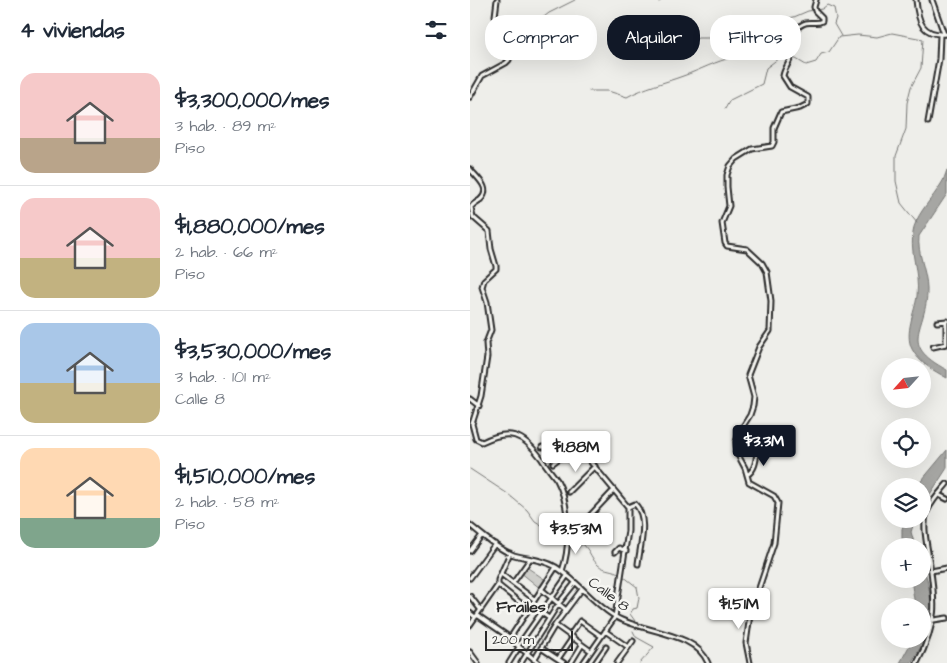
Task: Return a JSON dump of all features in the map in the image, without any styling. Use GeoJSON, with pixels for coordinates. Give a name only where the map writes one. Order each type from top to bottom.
{"type":"FeatureCollection","features":[{"type":"Feature","properties":{"kind":"street"},"geometry":{"type":"LineString","coordinates":[[470,97],[482,76],[509,60],[501,46],[495,16],[497,0]]}},
{"type":"Feature","properties":{"kind":"street"},"geometry":{"type":"LineString","coordinates":[[750,663],[746,643],[750,615],[774,543],[778,502],[774,496],[749,482],[745,468],[737,453],[736,442],[740,430],[750,415],[753,406],[754,397],[748,375],[759,347],[770,331],[771,301],[767,272],[762,263],[747,249],[728,246],[725,243],[722,223],[729,206],[727,181],[730,166],[736,159],[752,149],[773,145],[774,128],[779,114],[783,111],[800,108],[808,104],[808,97],[790,87],[784,80],[784,71],[790,59],[793,37],[798,28],[804,23],[818,24],[822,21],[821,16],[814,9],[816,0]]}},
{"type":"Feature","properties":{"kind":"street"},"geometry":{"type":"LineString","coordinates":[[916,0],[922,26],[930,32],[944,34]]}},
{"type":"Feature","properties":{"kind":"street"},"geometry":{"type":"LineString","coordinates":[[928,122],[944,34],[932,0]]}},
{"type":"Feature","properties":{"kind":"street"},"geometry":{"type":"LineString","coordinates":[[470,169],[483,183],[484,189],[482,198],[471,207],[471,214],[489,232],[496,266],[496,269],[484,280],[482,287],[487,302],[491,330],[486,343],[487,357],[479,407],[472,424],[476,439],[482,442],[502,434],[522,439],[533,448],[557,480],[561,490],[568,535],[567,558],[562,571]]}},
{"type":"Feature","properties":{"kind":"street"},"geometry":{"type":"LineString","coordinates":[[933,347],[945,344],[946,321],[937,322]]}},
{"type":"Feature","properties":{"kind":"street"},"geometry":{"type":"LineString","coordinates":[[470,399],[479,407]]}},
{"type":"Feature","properties":{"kind":"street"},"geometry":{"type":"LineString","coordinates":[[746,475],[751,472],[755,465],[758,445]]}},
{"type":"Feature","properties":{"kind":"street"},"geometry":{"type":"LineString","coordinates":[[553,463],[574,446]]}},
{"type":"Feature","properties":{"kind":"street"},"geometry":{"type":"LineString","coordinates":[[542,447],[574,446],[579,448],[628,507],[626,550],[615,617],[584,663]]}},
{"type":"Feature","properties":{"kind":"street"},"geometry":{"type":"LineString","coordinates":[[569,492],[595,466]]}},
{"type":"Feature","properties":{"kind":"street"},"geometry":{"type":"LineString","coordinates":[[927,538],[927,511],[947,484]]}},
{"type":"Feature","properties":{"kind":"street"},"geometry":{"type":"LineString","coordinates":[[583,523],[614,490]]}},
{"type":"Feature","properties":{"kind":"street"},"geometry":{"type":"LineString","coordinates":[[938,495],[947,499]]}},
{"type":"Feature","properties":{"kind":"street"},"geometry":{"type":"LineString","coordinates":[[628,507],[635,504],[641,511],[642,516],[638,564]]}},
{"type":"Feature","properties":{"kind":"street","name":"Calle 8"},"geometry":{"type":"LineString","coordinates":[[471,528],[510,553],[543,561],[556,567],[615,617],[691,643],[702,651],[708,663]]}},
{"type":"Feature","properties":{"kind":"street"},"geometry":{"type":"LineString","coordinates":[[470,551],[482,534]]}},
{"type":"Feature","properties":{"kind":"street"},"geometry":{"type":"LineString","coordinates":[[470,578],[495,544]]}},
{"type":"Feature","properties":{"kind":"street"},"geometry":{"type":"LineString","coordinates":[[614,552],[620,547],[626,550]]}},
{"type":"Feature","properties":{"kind":"street"},"geometry":{"type":"LineString","coordinates":[[470,624],[498,584],[510,553]]}},
{"type":"Feature","properties":{"kind":"street"},"geometry":{"type":"LineString","coordinates":[[513,582],[530,558]]}},
{"type":"Feature","properties":{"kind":"street"},"geometry":{"type":"LineString","coordinates":[[510,638],[556,567]]}},
{"type":"Feature","properties":{"kind":"street"},"geometry":{"type":"LineString","coordinates":[[917,663],[928,643],[934,620],[931,571],[947,568]]}},
{"type":"Feature","properties":{"kind":"street"},"geometry":{"type":"LineString","coordinates":[[501,574],[534,599]]}},
{"type":"Feature","properties":{"kind":"street"},"geometry":{"type":"LineString","coordinates":[[509,663],[540,612],[567,576]]}},
{"type":"Feature","properties":{"kind":"street"},"geometry":{"type":"LineString","coordinates":[[520,663],[549,618],[575,583]]}},
{"type":"Feature","properties":{"kind":"street"},"geometry":{"type":"LineString","coordinates":[[498,584],[528,609]]}},
{"type":"Feature","properties":{"kind":"street"},"geometry":{"type":"LineString","coordinates":[[541,589],[566,610]]}},
{"type":"Feature","properties":{"kind":"street"},"geometry":{"type":"LineString","coordinates":[[470,613],[510,638],[536,662],[541,648],[555,625],[582,589]]}},
{"type":"Feature","properties":{"kind":"street"},"geometry":{"type":"LineString","coordinates":[[470,596],[480,610]]}},
{"type":"Feature","properties":{"kind":"street"},"geometry":{"type":"LineString","coordinates":[[540,612],[549,618]]}},
{"type":"Feature","properties":{"kind":"street"},"geometry":{"type":"LineString","coordinates":[[934,620],[947,618]]}},
{"type":"Feature","properties":{"kind":"street"},"geometry":{"type":"LineString","coordinates":[[558,659],[580,621],[601,636]]}},
{"type":"Feature","properties":{"kind":"street"},"geometry":{"type":"LineString","coordinates":[[555,625],[591,651]]}},
{"type":"Feature","properties":{"kind":"street"},"geometry":{"type":"LineString","coordinates":[[605,631],[628,647]]}},
{"type":"Feature","properties":{"kind":"street"},"geometry":{"type":"LineString","coordinates":[[617,663],[633,641]]}},
{"type":"Feature","properties":{"kind":"street"},"geometry":{"type":"LineString","coordinates":[[571,663],[582,645]]}},
{"type":"Feature","properties":{"kind":"street"},"geometry":{"type":"LineString","coordinates":[[595,663],[606,647]]}},
{"type":"Feature","properties":{"kind":"street"},"geometry":{"type":"LineString","coordinates":[[541,648],[564,663]]}},
{"type":"Feature","properties":{"kind":"street"},"geometry":{"type":"LineString","coordinates":[[470,653],[476,662]]}},
{"type":"Feature","properties":{"kind":"shaded area"},"geometry":{"type":"Polygon","coordinates":[[[947,170],[947,194],[919,236],[919,249],[927,289],[926,303],[918,335],[922,352],[930,358],[918,358],[912,349],[909,336],[917,296],[917,278],[912,244],[914,227],[919,216],[942,182],[947,170]]]}},
{"type":"Feature","properties":{"kind":"shaded area"},"geometry":{"type":"Polygon","coordinates":[[[931,359],[947,370],[947,378],[931,368],[931,359]]]}},
{"type":"Feature","properties":{"kind":"shaded area"},"geometry":{"type":"Polygon","coordinates":[[[947,450],[947,468],[931,493],[931,478],[924,478],[947,450]]]}},
{"type":"Feature","properties":{"kind":"shaded area"},"geometry":{"type":"Polygon","coordinates":[[[912,528],[913,538],[902,538],[902,529],[912,528]]]}},
{"type":"Feature","properties":{"kind":"shaded area"},"geometry":{"type":"Polygon","coordinates":[[[525,566],[547,581],[541,589],[520,572],[525,566]]]}},
{"type":"Feature","properties":{"kind":"shaded area"},"geometry":{"type":"Polygon","coordinates":[[[912,588],[929,588],[930,598],[914,598],[912,588]]]}},
{"type":"Feature","properties":{"kind":"shaded area"},"geometry":{"type":"Polygon","coordinates":[[[908,648],[920,648],[911,663],[900,663],[908,648]]]}},
{"type":"Feature","properties":{"kind":"waterway"},"geometry":{"type":"LineString","coordinates":[[546,15],[575,0]]}},
{"type":"Feature","properties":{"kind":"waterway"},"geometry":{"type":"LineString","coordinates":[[589,91],[608,91],[627,97],[734,57],[748,25],[773,17],[783,19],[794,17],[808,11],[822,9],[827,5],[834,8],[836,18],[834,24],[841,36]]}},
{"type":"Feature","properties":{"kind":"waterway"},"geometry":{"type":"LineString","coordinates":[[725,109],[730,100],[762,84],[766,68],[779,58],[796,59],[806,65],[816,62],[821,54],[829,52],[839,37],[858,35],[877,37],[892,33],[923,39],[921,68],[911,87],[907,103],[906,129],[896,156],[896,181],[901,203],[917,223]]}},
{"type":"Feature","properties":{"kind":"waterway"},"geometry":{"type":"LineString","coordinates":[[700,38],[710,38]]}},
{"type":"Feature","properties":{"kind":"waterway"},"geometry":{"type":"LineString","coordinates":[[470,469],[508,494],[527,510],[535,521],[548,529],[556,530],[573,526],[571,543],[573,550],[575,551],[582,544],[584,545],[598,565],[620,574]]}},
{"type":"Feature","properties":{"kind":"waterway"},"geometry":{"type":"LineString","coordinates":[[623,576],[637,587],[639,598],[637,608],[633,609],[630,614],[635,621]]}},
{"type":"Feature","properties":{"kind":"waterway"},"geometry":{"type":"LineString","coordinates":[[633,631],[636,637],[654,647],[640,663]]}},
{"type":"Feature","properties":{"kind":"district","name":"Frailes"},"geometry":{"type":"Point","coordinates":[521,606]}}]}
